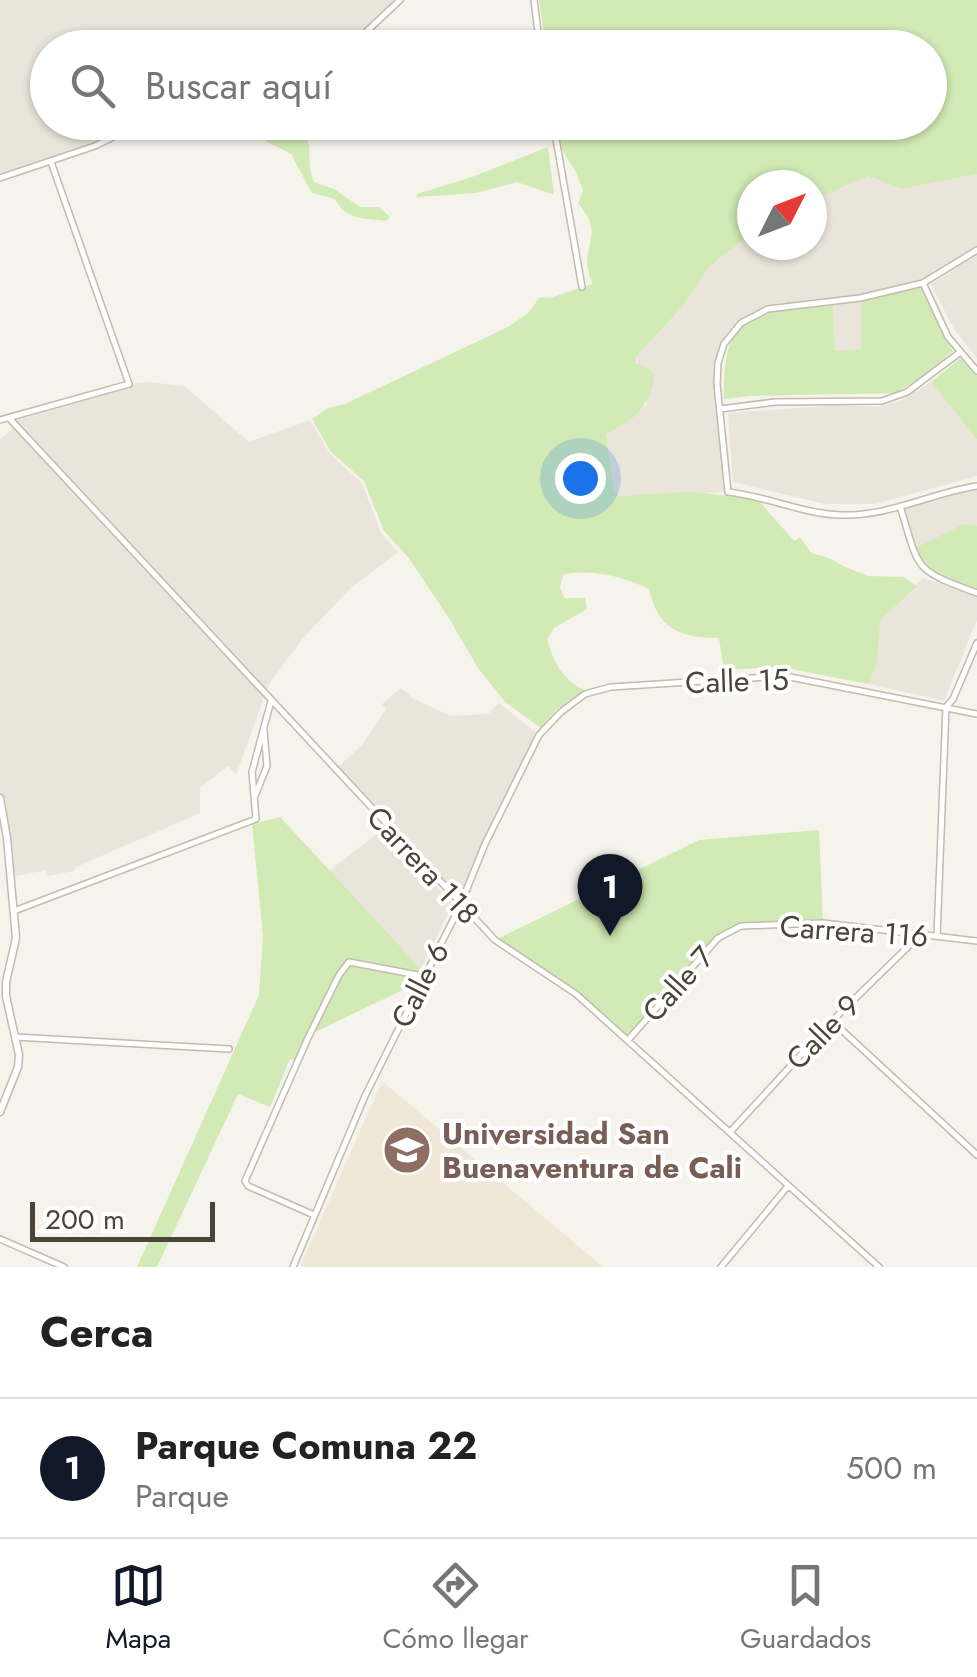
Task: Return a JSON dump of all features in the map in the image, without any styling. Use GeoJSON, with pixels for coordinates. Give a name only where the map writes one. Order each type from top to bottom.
{"type":"FeatureCollection","features":[{"type":"Feature","properties":{"kind":"street"},"geometry":{"type":"LineString","coordinates":[[368,30],[400,0]]}},
{"type":"Feature","properties":{"kind":"street"},"geometry":{"type":"LineString","coordinates":[[534,0],[538,30]]}},
{"type":"Feature","properties":{"kind":"street"},"geometry":{"type":"LineString","coordinates":[[0,178],[107,140]]}},
{"type":"Feature","properties":{"kind":"street"},"geometry":{"type":"LineString","coordinates":[[556,140],[582,287]]}},
{"type":"Feature","properties":{"kind":"street"},"geometry":{"type":"LineString","coordinates":[[0,420],[130,384],[51,162]]}},
{"type":"Feature","properties":{"kind":"street"},"geometry":{"type":"LineString","coordinates":[[977,250],[923,283],[860,298],[768,309],[752,315],[724,344],[718,363],[728,492],[757,495],[838,516],[870,514],[977,486]]}},
{"type":"Feature","properties":{"kind":"street"},"geometry":{"type":"LineString","coordinates":[[923,283],[959,353],[977,371]]}},
{"type":"Feature","properties":{"kind":"street"},"geometry":{"type":"LineString","coordinates":[[720,409],[774,402],[882,401],[907,392],[959,353]]}},
{"type":"Feature","properties":{"kind":"street","name":"Carrera 118"},"geometry":{"type":"LineString","coordinates":[[9,418],[460,906],[495,940],[576,994],[879,1267]]}},
{"type":"Feature","properties":{"kind":"street"},"geometry":{"type":"LineString","coordinates":[[900,506],[922,568],[931,576],[977,593]]}},
{"type":"Feature","properties":{"kind":"street"},"geometry":{"type":"LineString","coordinates":[[937,936],[946,707],[954,699],[977,644]]}},
{"type":"Feature","properties":{"kind":"street","name":"Calle 15"},"geometry":{"type":"LineString","coordinates":[[561,712],[585,694],[611,687],[785,676],[977,714]]}},
{"type":"Feature","properties":{"kind":"street"},"geometry":{"type":"LineString","coordinates":[[14,911],[256,819],[252,772],[271,702]]}},
{"type":"Feature","properties":{"kind":"street","name":"Calle 6"},"geometry":{"type":"LineString","coordinates":[[293,1267],[365,1096],[460,906],[525,761],[539,735],[561,712]]}},
{"type":"Feature","properties":{"kind":"street"},"geometry":{"type":"LineString","coordinates":[[253,799],[266,766],[264,722]]}},
{"type":"Feature","properties":{"kind":"street"},"geometry":{"type":"LineString","coordinates":[[0,798],[16,938],[6,982],[18,1067],[0,1112]]}},
{"type":"Feature","properties":{"kind":"street","name":"Carrera 116"},"geometry":{"type":"LineString","coordinates":[[731,929],[823,923],[977,941]]}},
{"type":"Feature","properties":{"kind":"street","name":"Calle 7"},"geometry":{"type":"LineString","coordinates":[[628,1040],[718,938],[731,929]]}},
{"type":"Feature","properties":{"kind":"street","name":"Calle 9"},"geometry":{"type":"LineString","coordinates":[[730,1132],[920,935]]}},
{"type":"Feature","properties":{"kind":"street"},"geometry":{"type":"LineString","coordinates":[[314,1216],[244,1181],[308,1038],[348,962],[423,976]]}},
{"type":"Feature","properties":{"kind":"street"},"geometry":{"type":"LineString","coordinates":[[832,1022],[977,1155]]}},
{"type":"Feature","properties":{"kind":"street"},"geometry":{"type":"LineString","coordinates":[[15,1037],[229,1048]]}},
{"type":"Feature","properties":{"kind":"street"},"geometry":{"type":"LineString","coordinates":[[721,1267],[788,1186]]}},
{"type":"Feature","properties":{"kind":"street"},"geometry":{"type":"LineString","coordinates":[[0,1240],[64,1267]]}},
{"type":"Feature","properties":{"kind":"shaded area"},"geometry":{"type":"Polygon","coordinates":[[[0,0],[400,0],[367,30],[30,30],[30,140],[108,140],[0,178],[0,0]]]}},
{"type":"Feature","properties":{"kind":"shaded area"},"geometry":{"type":"Polygon","coordinates":[[[977,174],[977,250],[923,283],[860,298],[768,309],[752,315],[730,335],[718,363],[728,492],[619,496],[614,489],[606,433],[647,405],[636,357],[682,307],[710,266],[737,245],[737,260],[827,260],[827,192],[868,176],[902,189],[977,174]]]}},
{"type":"Feature","properties":{"kind":"shaded area"},"geometry":{"type":"Polygon","coordinates":[[[977,255],[977,358],[954,329],[931,284],[977,255]]]}},
{"type":"Feature","properties":{"kind":"shaded area"},"geometry":{"type":"Polygon","coordinates":[[[861,301],[861,349],[835,352],[833,304],[861,301]]]}},
{"type":"Feature","properties":{"kind":"shaded area"},"geometry":{"type":"Polygon","coordinates":[[[148,382],[184,386],[249,442],[310,420],[330,454],[362,483],[381,533],[398,552],[351,588],[303,638],[269,684],[236,775],[228,766],[200,788],[200,813],[74,871],[48,876],[46,870],[12,877],[0,798],[0,440],[14,427],[9,418],[148,382]]]}},
{"type":"Feature","properties":{"kind":"shaded area"},"geometry":{"type":"Polygon","coordinates":[[[931,382],[977,440],[977,476],[875,504],[825,504],[733,482],[728,413],[841,405],[878,407],[901,400],[931,382]]]}},
{"type":"Feature","properties":{"kind":"shaded area"},"geometry":{"type":"Polygon","coordinates":[[[977,486],[977,526],[963,525],[913,549],[900,506],[977,486]]]}},
{"type":"Feature","properties":{"kind":"shaded area"},"geometry":{"type":"Polygon","coordinates":[[[923,578],[977,596],[977,620],[944,701],[869,684],[877,663],[879,620],[923,578]]]}},
{"type":"Feature","properties":{"kind":"shaded area"},"geometry":{"type":"Polygon","coordinates":[[[401,688],[414,699],[451,716],[488,714],[499,703],[539,735],[485,844],[460,906],[335,770],[363,744],[386,709],[382,704],[401,688]]]}},
{"type":"Feature","properties":{"kind":"shaded area"},"geometry":{"type":"Polygon","coordinates":[[[383,829],[453,904],[421,969],[329,871],[383,829]]]}},
{"type":"Feature","properties":{"kind":"shaded area","name":"Universidad San Buenaventura de Cali"},"geometry":{"type":"Polygon","coordinates":[[[382,1081],[603,1267],[300,1267],[382,1081]]]}},
{"type":"Feature","properties":{"kind":"green space"},"geometry":{"type":"Polygon","coordinates":[[[539,0],[977,0],[977,174],[902,189],[868,176],[827,194],[827,170],[737,170],[737,245],[710,266],[682,307],[636,357],[636,364],[654,373],[650,394],[633,417],[606,434],[614,489],[619,496],[688,492],[759,501],[794,541],[800,537],[811,553],[868,576],[904,577],[917,586],[880,620],[877,663],[869,684],[780,667],[724,670],[719,638],[693,636],[673,628],[658,614],[649,589],[607,575],[564,574],[560,587],[564,598],[585,598],[587,609],[554,628],[547,639],[560,669],[585,690],[556,710],[541,728],[505,702],[478,668],[408,557],[384,531],[364,481],[331,452],[312,419],[328,408],[345,404],[508,327],[528,313],[540,297],[550,298],[592,284],[587,262],[591,224],[578,203],[583,191],[560,140],[947,140],[947,30],[543,30],[539,0]]]}},
{"type":"Feature","properties":{"kind":"green space"},"geometry":{"type":"Polygon","coordinates":[[[264,140],[307,140],[314,182],[334,189],[360,207],[379,207],[390,217],[386,221],[357,217],[335,199],[312,193],[291,154],[264,140]]]}},
{"type":"Feature","properties":{"kind":"green space"},"geometry":{"type":"Polygon","coordinates":[[[548,147],[554,195],[517,182],[476,193],[417,197],[417,194],[548,147]]]}},
{"type":"Feature","properties":{"kind":"green space"},"geometry":{"type":"Polygon","coordinates":[[[920,287],[953,351],[896,393],[724,399],[729,348],[748,321],[783,309],[833,304],[835,351],[861,349],[861,301],[920,287]]]}},
{"type":"Feature","properties":{"kind":"green space"},"geometry":{"type":"Polygon","coordinates":[[[960,358],[977,376],[977,440],[931,382],[960,358]]]}},
{"type":"Feature","properties":{"kind":"green space"},"geometry":{"type":"Polygon","coordinates":[[[964,524],[977,526],[977,593],[932,574],[913,549],[964,524]]]}},
{"type":"Feature","properties":{"kind":"green space"},"geometry":{"type":"Polygon","coordinates":[[[280,817],[421,969],[413,985],[311,1034],[299,1061],[290,1059],[270,1107],[238,1094],[157,1267],[137,1267],[259,995],[263,936],[252,824],[280,817]]]}},
{"type":"Feature","properties":{"kind":"green space"},"geometry":{"type":"Polygon","coordinates":[[[819,830],[823,923],[741,926],[718,939],[628,1040],[576,994],[495,940],[699,840],[819,830]]]}},
{"type":"Feature","properties":{"kind":"place","name":"Parque Comuna 22"},"geometry":{"type":"Point","coordinates":[610,936]}},
{"type":"Feature","properties":{"kind":"place","name":"Universidad San Buenaventura de Cali"},"geometry":{"type":"Point","coordinates":[407,1150]}}]}
